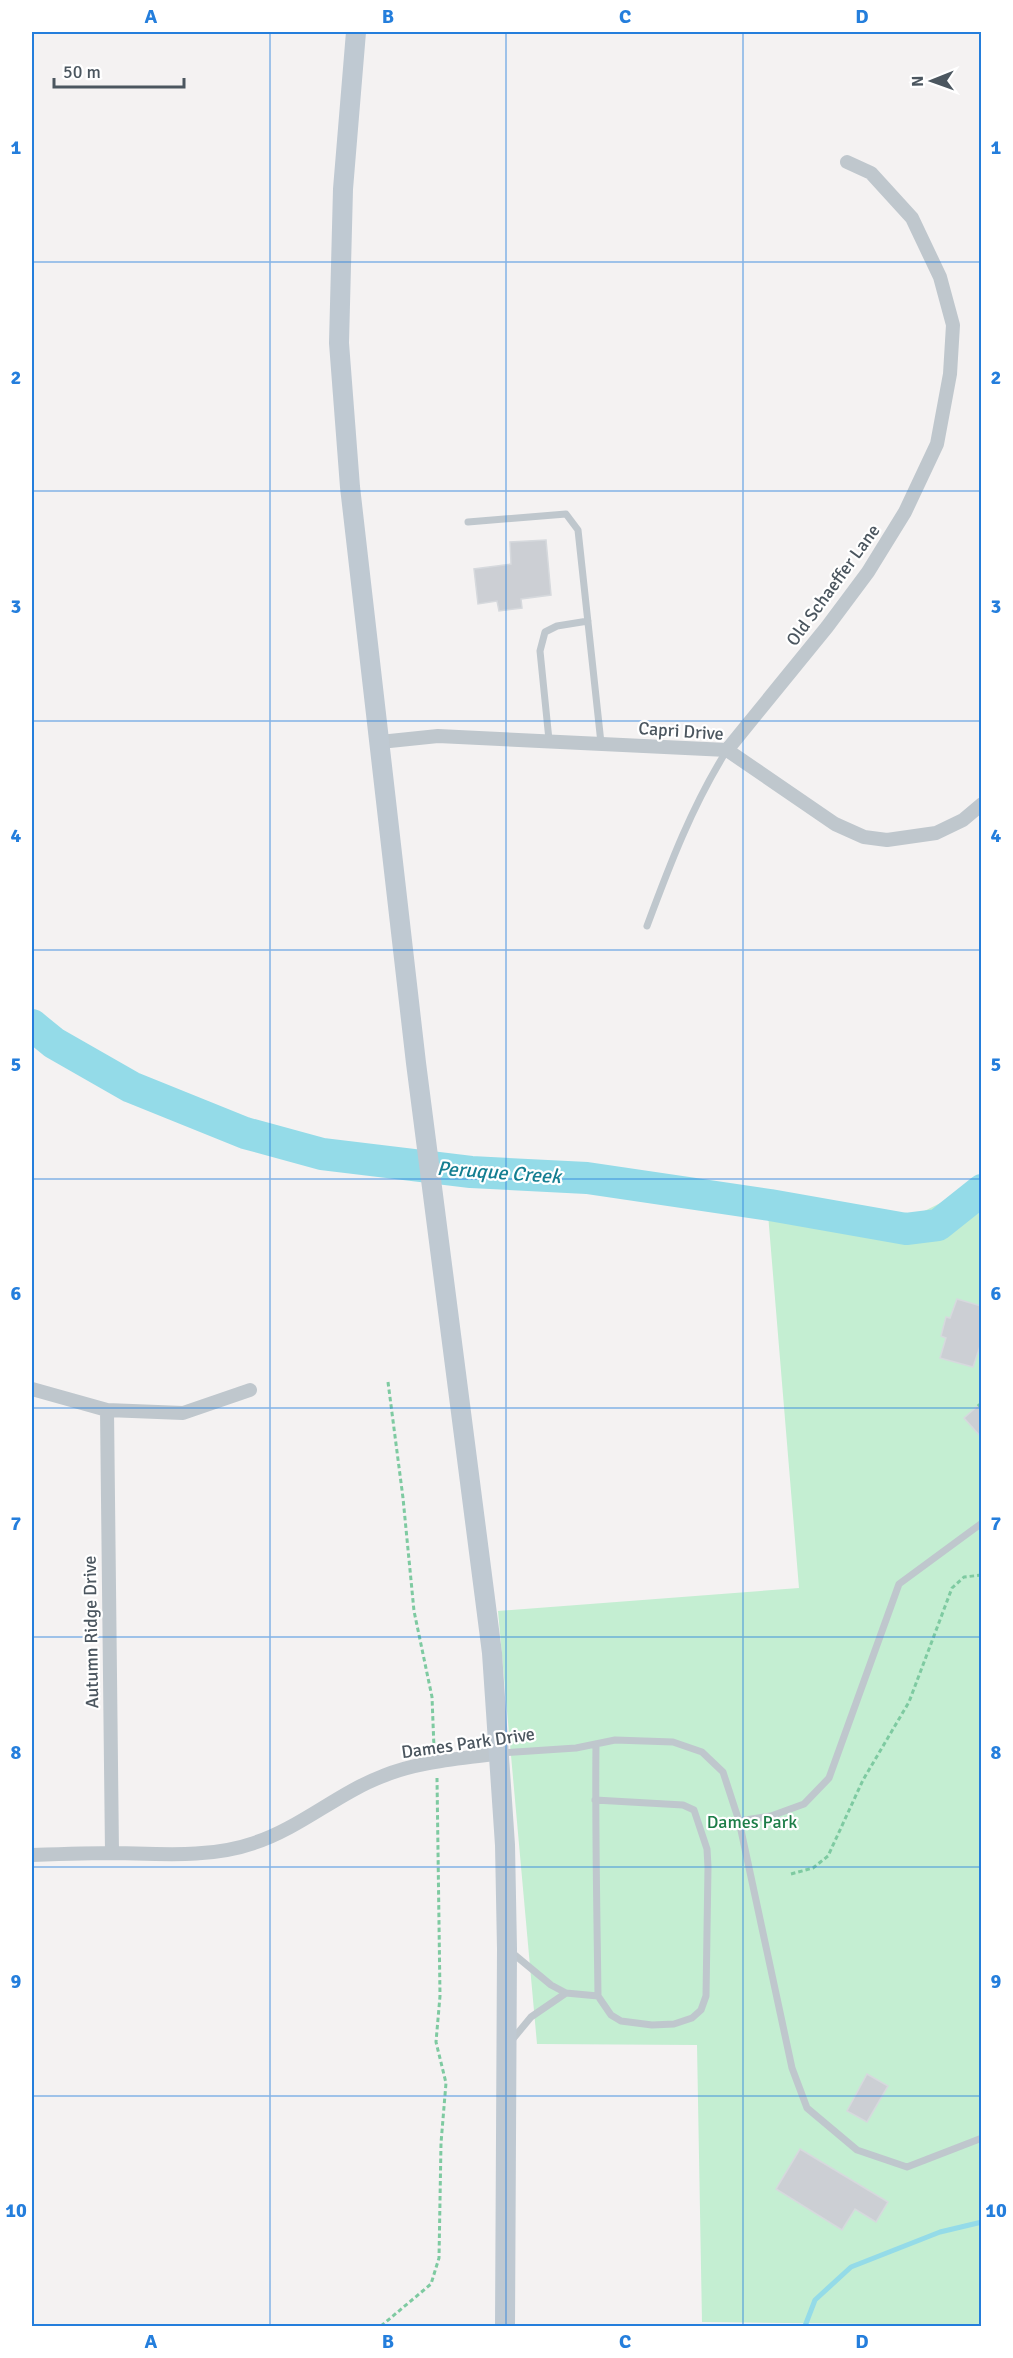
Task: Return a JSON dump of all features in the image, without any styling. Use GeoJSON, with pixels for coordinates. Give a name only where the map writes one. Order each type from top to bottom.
{"type":"FeatureCollection","features":[{"type":"Feature","properties":{"kind":"main road"},"geometry":{"type":"LineString","coordinates":[[356,32],[343,189],[339,343],[350,487],[416,1063],[492,1653],[506,1845],[505,2326]]}},
{"type":"Feature","properties":{"kind":"street","name":"Old Schaeffer Lane"},"geometry":{"type":"LineString","coordinates":[[727,750],[827,627],[868,572],[905,512],[937,444],[950,374],[953,325],[940,277],[912,218],[871,173],[847,162]]}},
{"type":"Feature","properties":{"kind":"street","name":"Capri Drive"},"geometry":{"type":"LineString","coordinates":[[380,742],[438,736],[727,750],[835,824],[864,837],[887,840],[936,833],[963,820],[981,804]]}},
{"type":"Feature","properties":{"kind":"street"},"geometry":{"type":"LineString","coordinates":[[32,1389],[106,1410],[183,1413],[250,1390]]}},
{"type":"Feature","properties":{"kind":"street","name":"Autumn Ridge Drive"},"geometry":{"type":"LineString","coordinates":[[106,1410],[112,1853]]}},
{"type":"Feature","properties":{"kind":"street","name":"Dames Park Drive"},"geometry":{"type":"LineString","coordinates":[[32,1855],[169,1854],[225,1850],[253,1844],[280,1833],[383,1776],[435,1763],[500,1753]]}},
{"type":"Feature","properties":{"kind":"lane"},"geometry":{"type":"LineString","coordinates":[[468,522],[566,513],[578,530],[601,743]]}},
{"type":"Feature","properties":{"kind":"lane"},"geometry":{"type":"LineString","coordinates":[[549,740],[540,651],[545,632],[557,626],[588,621]]}},
{"type":"Feature","properties":{"kind":"lane","name":"Old Schaeffer Lane"},"geometry":{"type":"LineString","coordinates":[[647,926],[703,787],[727,750]]}},
{"type":"Feature","properties":{"kind":"lane"},"geometry":{"type":"LineString","coordinates":[[739,1821],[771,1816],[804,1804],[828,1778],[899,1584],[981,1523]]}},
{"type":"Feature","properties":{"kind":"lane","name":"Dames Park Drive"},"geometry":{"type":"LineString","coordinates":[[500,1753],[576,1748],[615,1740],[673,1742],[702,1752],[723,1772],[739,1821],[792,2068],[807,2108],[857,2150],[907,2167],[981,2138]]}},
{"type":"Feature","properties":{"kind":"lane"},"geometry":{"type":"LineString","coordinates":[[595,1800],[683,1805],[694,1810],[707,1849],[707,1985],[706,1996],[700,2010],[692,2018],[652,2025],[621,2021],[611,2015],[598,1996],[595,1800],[596,1744]]}},
{"type":"Feature","properties":{"kind":"lane"},"geometry":{"type":"LineString","coordinates":[[507,1949],[551,1986],[566,1993],[598,1996]]}},
{"type":"Feature","properties":{"kind":"lane"},"geometry":{"type":"LineString","coordinates":[[506,2046],[531,2017],[566,1993]]}},
{"type":"Feature","properties":{"kind":"path"},"geometry":{"type":"LineString","coordinates":[[381,2326],[431,2284],[439,2258],[441,2143],[446,2083],[436,2042],[440,1996],[438,1790],[432,1697],[414,1611],[404,1498],[387,1382]]}},
{"type":"Feature","properties":{"kind":"path"},"geometry":{"type":"LineString","coordinates":[[978,1404],[981,1409]]}},
{"type":"Feature","properties":{"kind":"path"},"geometry":{"type":"LineString","coordinates":[[791,1874],[813,1868],[828,1856],[863,1780],[909,1702],[952,1588],[964,1577],[981,1575]]}},
{"type":"Feature","properties":{"kind":"green space","name":"Dames Park"},"geometry":{"type":"Polygon","coordinates":[[[981,1183],[981,2325],[702,2322],[697,2045],[537,2044],[498,1611],[799,1588],[768,1214],[900,1223],[981,1183]]]}},
{"type":"Feature","properties":{"kind":"building"},"geometry":{"type":"Polygon","coordinates":[[[546,540],[551,595],[521,599],[522,608],[499,611],[497,601],[478,604],[474,569],[511,564],[510,542],[546,540]]]}},
{"type":"Feature","properties":{"kind":"building"},"geometry":{"type":"Polygon","coordinates":[[[957,1299],[981,1306],[981,1343],[973,1367],[940,1358],[946,1338],[941,1336],[946,1317],[950,1318],[957,1299]]]}},
{"type":"Feature","properties":{"kind":"building"},"geometry":{"type":"Polygon","coordinates":[[[981,1403],[981,1437],[964,1418],[981,1403]]]}},
{"type":"Feature","properties":{"kind":"building"},"geometry":{"type":"Polygon","coordinates":[[[867,2074],[888,2086],[867,2122],[847,2111],[867,2074]]]}},
{"type":"Feature","properties":{"kind":"building"},"geometry":{"type":"Polygon","coordinates":[[[800,2149],[888,2202],[876,2222],[855,2209],[842,2230],[776,2189],[800,2149]]]}},
{"type":"Feature","properties":{"kind":"waterway","name":"Peruque Creek"},"geometry":{"type":"LineString","coordinates":[[32,1025],[54,1043],[131,1087],[245,1133],[322,1154],[471,1172],[587,1178],[770,1205],[906,1229],[938,1225],[982,1190]]}},
{"type":"Feature","properties":{"kind":"waterway"},"geometry":{"type":"LineString","coordinates":[[805,2326],[815,2300],[851,2267],[940,2232],[982,2222]]}}]}
